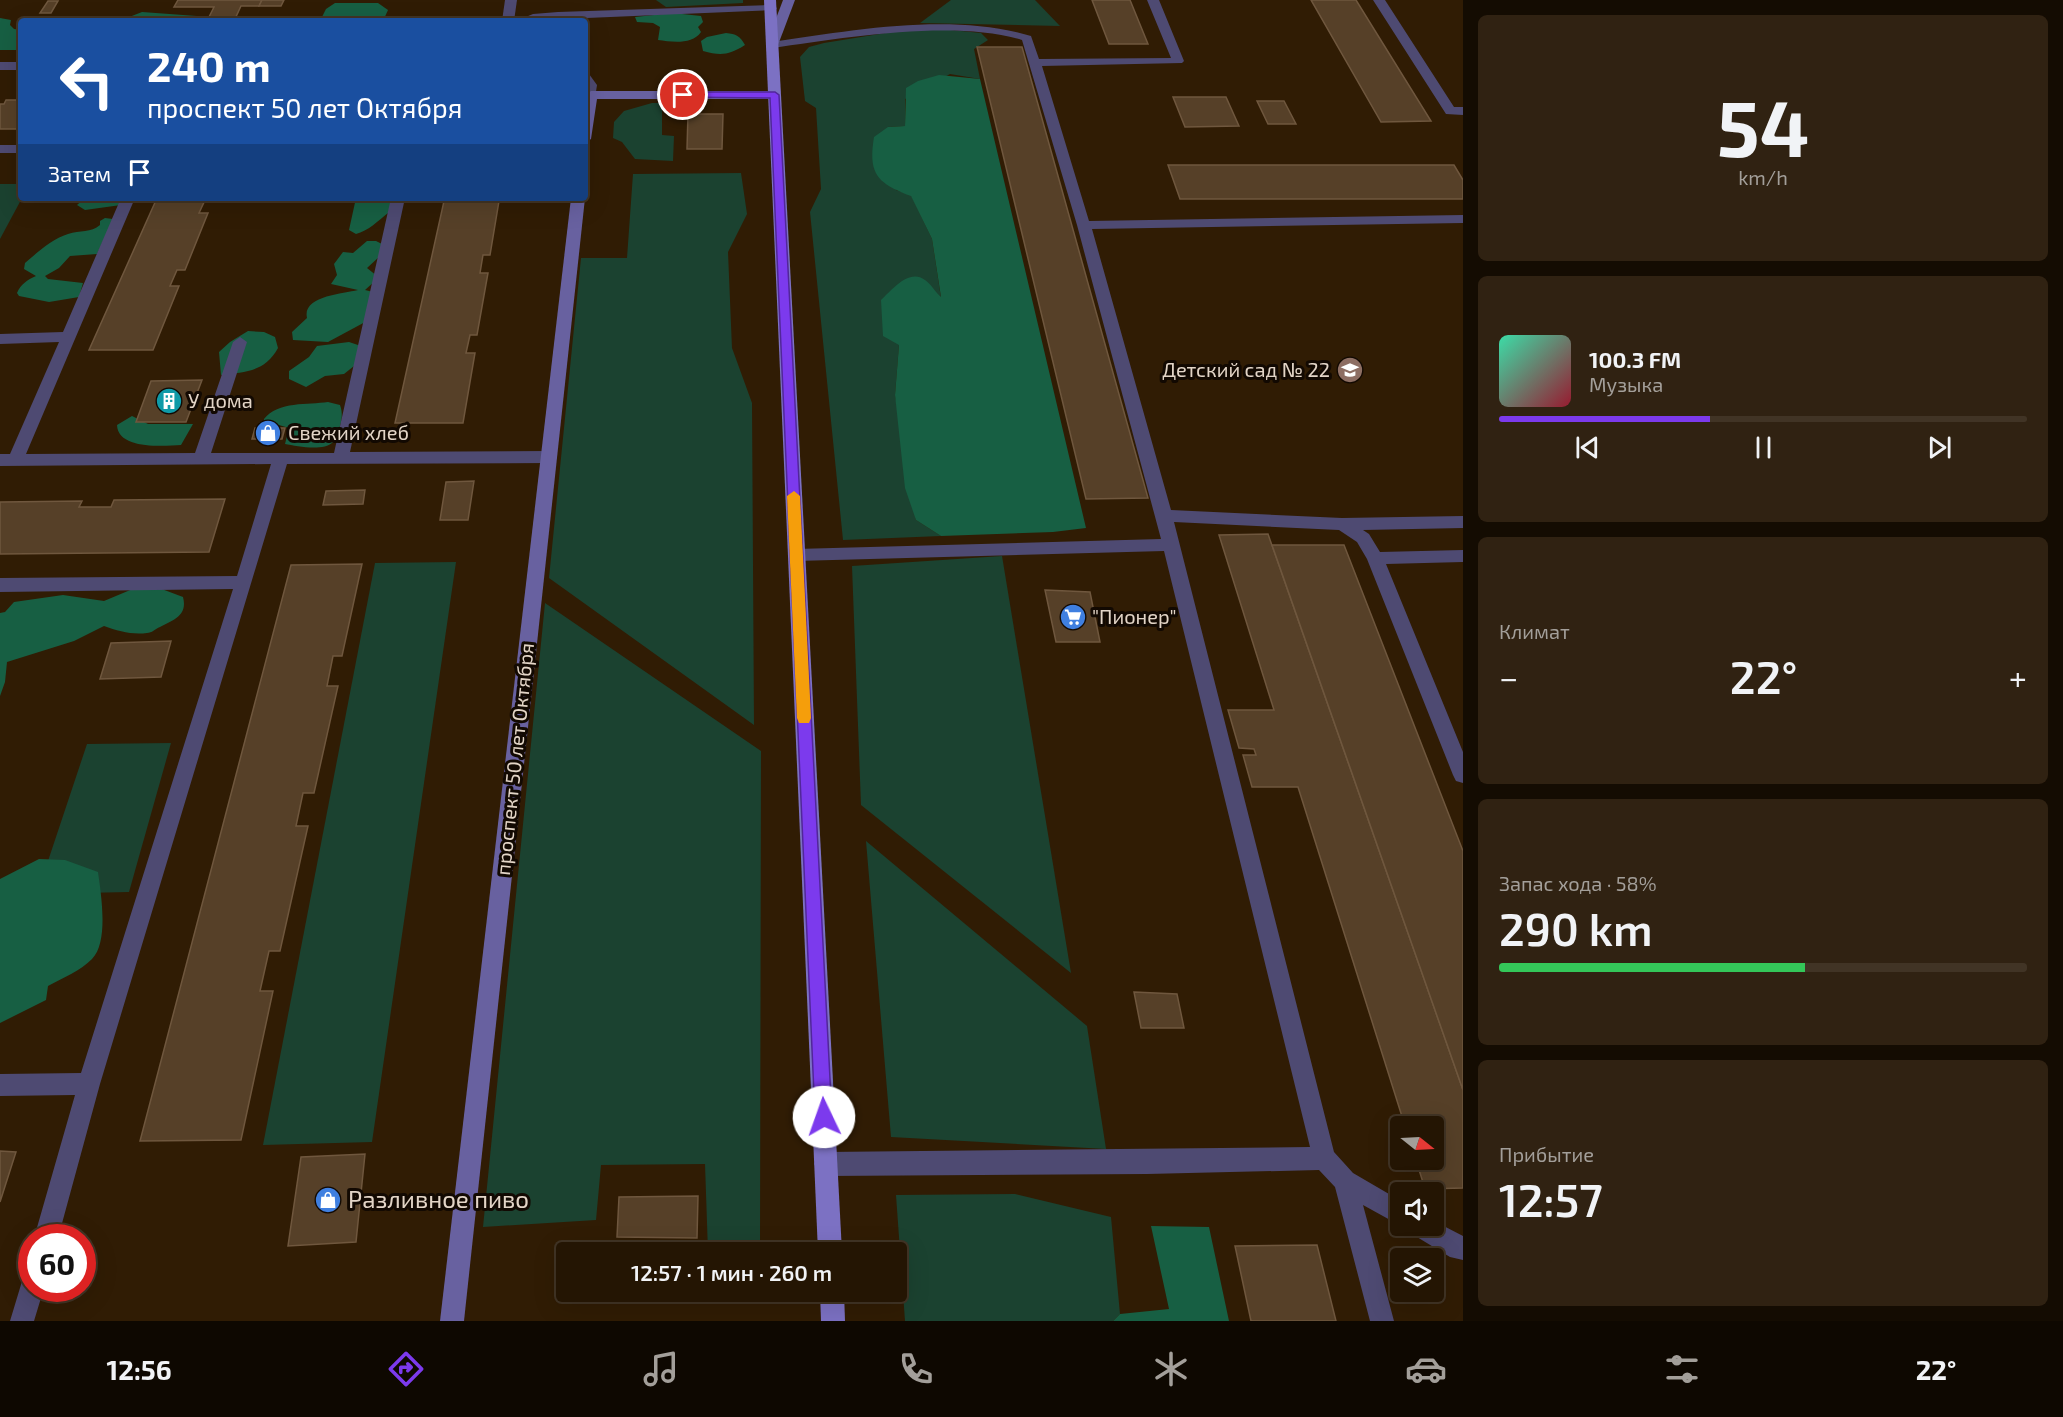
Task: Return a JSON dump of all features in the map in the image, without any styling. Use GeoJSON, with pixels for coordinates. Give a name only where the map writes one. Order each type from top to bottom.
{"type":"FeatureCollection","features":[{"type":"Feature","properties":{"kind":"main road"},"geometry":{"type":"LineString","coordinates":[[771,4],[830,1242]]}},
{"type":"Feature","properties":{"kind":"main road"},"geometry":{"type":"LineString","coordinates":[[832,1302],[833,1321]]}},
{"type":"Feature","properties":{"kind":"street"},"geometry":{"type":"LineString","coordinates":[[508,18],[511,0]]}},
{"type":"Feature","properties":{"kind":"street"},"geometry":{"type":"LineString","coordinates":[[789,0],[772,45],[860,32],[927,28],[1005,31],[1028,38],[1084,225],[1164,516],[1324,1158],[1345,1181],[1390,1208]]}},
{"type":"Feature","properties":{"kind":"street"},"geometry":{"type":"LineString","coordinates":[[1035,63],[1178,61],[1153,0]]}},
{"type":"Feature","properties":{"kind":"street"},"geometry":{"type":"LineString","coordinates":[[1379,0],[1450,111],[1463,111]]}},
{"type":"Feature","properties":{"kind":"street"},"geometry":{"type":"LineString","coordinates":[[530,18],[771,4]]}},
{"type":"Feature","properties":{"kind":"street"},"geometry":{"type":"LineString","coordinates":[[0,66],[18,66]]}},
{"type":"Feature","properties":{"kind":"street"},"geometry":{"type":"LineString","coordinates":[[588,81],[591,85],[588,117]]}},
{"type":"Feature","properties":{"kind":"street"},"geometry":{"type":"LineString","coordinates":[[591,95],[775,95]]}},
{"type":"Feature","properties":{"kind":"street"},"geometry":{"type":"LineString","coordinates":[[0,149],[18,149]]}},
{"type":"Feature","properties":{"kind":"street"},"geometry":{"type":"LineString","coordinates":[[127,201],[68,338],[8,460],[549,457]]}},
{"type":"Feature","properties":{"kind":"street"},"geometry":{"type":"LineString","coordinates":[[341,458],[397,201]]}},
{"type":"Feature","properties":{"kind":"street","name":"проспект 50 лет Октября"},"geometry":{"type":"LineString","coordinates":[[452,1321],[578,201]]}},
{"type":"Feature","properties":{"kind":"street"},"geometry":{"type":"LineString","coordinates":[[1084,225],[1463,219]]}},
{"type":"Feature","properties":{"kind":"street"},"geometry":{"type":"LineString","coordinates":[[0,339],[68,338]]}},
{"type":"Feature","properties":{"kind":"street"},"geometry":{"type":"LineString","coordinates":[[201,459],[240,342]]}},
{"type":"Feature","properties":{"kind":"street"},"geometry":{"type":"LineString","coordinates":[[50,1224],[89,1084],[281,459]]}},
{"type":"Feature","properties":{"kind":"street"},"geometry":{"type":"LineString","coordinates":[[1164,516],[1342,524],[1463,522]]}},
{"type":"Feature","properties":{"kind":"street"},"geometry":{"type":"LineString","coordinates":[[1342,524],[1363,538],[1375,558],[1463,776]]}},
{"type":"Feature","properties":{"kind":"street"},"geometry":{"type":"LineString","coordinates":[[796,555],[1171,545]]}},
{"type":"Feature","properties":{"kind":"street"},"geometry":{"type":"LineString","coordinates":[[1375,558],[1463,556]]}},
{"type":"Feature","properties":{"kind":"street"},"geometry":{"type":"LineString","coordinates":[[0,585],[242,582]]}},
{"type":"Feature","properties":{"kind":"street"},"geometry":{"type":"LineString","coordinates":[[0,1085],[89,1084]]}},
{"type":"Feature","properties":{"kind":"street"},"geometry":{"type":"LineString","coordinates":[[826,1164],[1147,1162],[1324,1158]]}},
{"type":"Feature","properties":{"kind":"street"},"geometry":{"type":"LineString","coordinates":[[1345,1181],[1382,1321]]}},
{"type":"Feature","properties":{"kind":"street"},"geometry":{"type":"LineString","coordinates":[[1440,1236],[1463,1248]]}},
{"type":"Feature","properties":{"kind":"street"},"geometry":{"type":"LineString","coordinates":[[22,1321],[28,1302]]}},
{"type":"Feature","properties":{"kind":"green space"},"geometry":{"type":"Polygon","coordinates":[[[656,0],[743,0],[743,3],[666,7],[656,0]]]}},
{"type":"Feature","properties":{"kind":"green space"},"geometry":{"type":"Polygon","coordinates":[[[951,0],[1035,0],[1060,26],[920,23],[951,0]]]}},
{"type":"Feature","properties":{"kind":"green space"},"geometry":{"type":"Polygon","coordinates":[[[335,3],[378,3],[388,10],[384,18],[322,18],[326,9],[335,3]]]}},
{"type":"Feature","properties":{"kind":"green space"},"geometry":{"type":"Polygon","coordinates":[[[142,12],[197,16],[197,18],[127,18],[142,12]]]}},
{"type":"Feature","properties":{"kind":"green space"},"geometry":{"type":"Polygon","coordinates":[[[673,13],[701,16],[703,22],[698,27],[701,32],[687,41],[658,40],[660,27],[653,23],[637,22],[635,17],[673,13]]]}},
{"type":"Feature","properties":{"kind":"green space"},"geometry":{"type":"Polygon","coordinates":[[[0,18],[11,20],[10,25],[18,30],[18,50],[0,50],[0,18]]]}},
{"type":"Feature","properties":{"kind":"green space"},"geometry":{"type":"Polygon","coordinates":[[[904,30],[951,30],[981,33],[988,40],[974,49],[980,79],[950,74],[905,99],[905,126],[888,127],[896,190],[911,195],[932,239],[941,298],[899,345],[895,395],[916,520],[941,536],[843,540],[810,212],[821,189],[816,108],[805,101],[800,57],[809,47],[824,43],[904,30]]]}},
{"type":"Feature","properties":{"kind":"green space"},"geometry":{"type":"Polygon","coordinates":[[[726,33],[737,36],[745,45],[725,54],[703,51],[701,41],[707,37],[726,33]]]}},
{"type":"Feature","properties":{"kind":"green space"},"geometry":{"type":"Polygon","coordinates":[[[939,75],[980,79],[1086,528],[1053,532],[941,536],[916,520],[905,488],[895,395],[899,345],[883,336],[881,300],[901,282],[913,277],[925,280],[941,297],[932,239],[911,196],[890,186],[878,176],[872,160],[872,150],[874,137],[888,127],[905,126],[906,88],[918,81],[939,75]]]}},
{"type":"Feature","properties":{"kind":"green space"},"geometry":{"type":"Polygon","coordinates":[[[652,103],[662,103],[662,135],[674,136],[673,161],[635,159],[622,142],[613,138],[614,122],[624,111],[652,103]]]}},
{"type":"Feature","properties":{"kind":"green space"},"geometry":{"type":"Polygon","coordinates":[[[741,173],[747,214],[728,252],[732,348],[752,403],[754,725],[549,578],[581,258],[627,258],[633,174],[741,173]]]}},
{"type":"Feature","properties":{"kind":"green space"},"geometry":{"type":"Polygon","coordinates":[[[0,184],[18,184],[18,201],[20,201],[0,239],[0,184]]]}},
{"type":"Feature","properties":{"kind":"green space"},"geometry":{"type":"Polygon","coordinates":[[[82,201],[123,201],[121,205],[85,210],[77,205],[82,201]]]}},
{"type":"Feature","properties":{"kind":"green space"},"geometry":{"type":"Polygon","coordinates":[[[355,201],[392,201],[388,213],[369,228],[356,234],[349,230],[355,201]]]}},
{"type":"Feature","properties":{"kind":"green space"},"geometry":{"type":"Polygon","coordinates":[[[105,218],[113,219],[97,254],[70,256],[59,268],[45,276],[48,279],[83,283],[79,297],[49,302],[19,296],[17,293],[22,285],[36,276],[24,269],[25,263],[56,239],[93,229],[105,218]]]}},
{"type":"Feature","properties":{"kind":"green space"},"geometry":{"type":"Polygon","coordinates":[[[367,241],[382,244],[380,256],[367,268],[377,276],[376,280],[365,290],[373,292],[367,321],[328,342],[293,340],[292,332],[307,318],[307,311],[311,305],[325,297],[358,290],[331,284],[337,275],[334,264],[343,252],[353,253],[367,241]]]}},
{"type":"Feature","properties":{"kind":"green space"},"geometry":{"type":"Polygon","coordinates":[[[248,331],[264,332],[275,337],[278,348],[273,356],[261,366],[221,375],[219,352],[248,331]]]}},
{"type":"Feature","properties":{"kind":"green space"},"geometry":{"type":"Polygon","coordinates":[[[349,342],[361,346],[354,366],[344,374],[325,376],[306,387],[289,379],[289,371],[309,357],[317,346],[349,342]]]}},
{"type":"Feature","properties":{"kind":"green space"},"geometry":{"type":"Polygon","coordinates":[[[328,402],[340,405],[341,423],[333,442],[323,447],[310,448],[285,444],[289,428],[279,425],[268,426],[264,423],[264,419],[277,409],[328,402]]]}},
{"type":"Feature","properties":{"kind":"green space"},"geometry":{"type":"Polygon","coordinates":[[[132,416],[148,424],[193,424],[181,445],[143,445],[125,439],[119,433],[117,425],[132,416]]]}},
{"type":"Feature","properties":{"kind":"green space"},"geometry":{"type":"Polygon","coordinates":[[[1002,556],[1071,973],[861,805],[852,566],[1002,556]]]}},
{"type":"Feature","properties":{"kind":"green space"},"geometry":{"type":"Polygon","coordinates":[[[456,562],[372,1142],[263,1145],[375,563],[456,562]]]}},
{"type":"Feature","properties":{"kind":"green space"},"geometry":{"type":"Polygon","coordinates":[[[135,588],[159,588],[183,597],[183,609],[174,619],[149,633],[130,633],[104,626],[74,641],[7,662],[5,682],[0,696],[0,613],[5,612],[14,602],[63,595],[104,601],[135,588]]]}},
{"type":"Feature","properties":{"kind":"green space"},"geometry":{"type":"Polygon","coordinates":[[[545,603],[761,751],[760,1242],[708,1242],[705,1164],[601,1165],[596,1220],[483,1227],[545,603]]]}},
{"type":"Feature","properties":{"kind":"green space"},"geometry":{"type":"Polygon","coordinates":[[[171,743],[129,892],[37,894],[87,744],[171,743]]]}},
{"type":"Feature","properties":{"kind":"green space"},"geometry":{"type":"Polygon","coordinates":[[[866,841],[1087,1026],[1106,1149],[891,1137],[866,841]]]}},
{"type":"Feature","properties":{"kind":"green space"},"geometry":{"type":"Polygon","coordinates":[[[39,859],[65,860],[98,872],[101,892],[101,941],[92,959],[71,974],[48,986],[46,1000],[0,1023],[0,879],[39,859]]]}},
{"type":"Feature","properties":{"kind":"green space"},"geometry":{"type":"Polygon","coordinates":[[[1015,1194],[1111,1217],[1120,1314],[1113,1321],[905,1321],[904,1302],[907,1302],[907,1242],[899,1242],[896,1195],[1015,1194]]]}},
{"type":"Feature","properties":{"kind":"green space"},"geometry":{"type":"Polygon","coordinates":[[[1151,1226],[1209,1227],[1229,1321],[1113,1321],[1120,1314],[1169,1309],[1151,1226]]]}},
{"type":"Feature","properties":{"kind":"building"},"geometry":{"type":"Polygon","coordinates":[[[178,0],[262,0],[259,6],[241,6],[235,18],[208,18],[214,7],[174,7],[178,0]]]}},
{"type":"Feature","properties":{"kind":"building"},"geometry":{"type":"Polygon","coordinates":[[[262,0],[284,0],[281,6],[259,6],[262,0]]]}},
{"type":"Feature","properties":{"kind":"building"},"geometry":{"type":"Polygon","coordinates":[[[1092,0],[1130,0],[1148,44],[1109,44],[1092,0]]]}},
{"type":"Feature","properties":{"kind":"building"},"geometry":{"type":"Polygon","coordinates":[[[1311,0],[1356,0],[1431,121],[1381,122],[1311,0]]]}},
{"type":"Feature","properties":{"kind":"building"},"geometry":{"type":"Polygon","coordinates":[[[48,1],[58,1],[51,13],[40,13],[48,1]]]}},
{"type":"Feature","properties":{"kind":"building"},"geometry":{"type":"Polygon","coordinates":[[[977,47],[1022,47],[1148,498],[1086,499],[977,47]]]}},
{"type":"Feature","properties":{"kind":"building"},"geometry":{"type":"Polygon","coordinates":[[[1173,97],[1226,97],[1239,126],[1185,127],[1173,97]]]}},
{"type":"Feature","properties":{"kind":"building"},"geometry":{"type":"Polygon","coordinates":[[[6,100],[18,100],[18,129],[0,129],[0,104],[4,104],[6,100]]]}},
{"type":"Feature","properties":{"kind":"building"},"geometry":{"type":"Polygon","coordinates":[[[1257,101],[1284,101],[1296,124],[1268,124],[1257,101]]]}},
{"type":"Feature","properties":{"kind":"building"},"geometry":{"type":"Polygon","coordinates":[[[688,114],[723,114],[722,149],[687,149],[688,114]]]}},
{"type":"Feature","properties":{"kind":"building"},"geometry":{"type":"Polygon","coordinates":[[[1168,165],[1454,165],[1463,180],[1463,199],[1180,199],[1168,165]]]}},
{"type":"Feature","properties":{"kind":"building"},"geometry":{"type":"Polygon","coordinates":[[[156,201],[205,201],[199,213],[208,213],[185,270],[177,270],[170,286],[179,286],[153,350],[89,350],[156,201]]]}},
{"type":"Feature","properties":{"kind":"building"},"geometry":{"type":"Polygon","coordinates":[[[444,201],[499,201],[490,255],[483,255],[480,273],[488,273],[477,335],[470,335],[466,353],[475,353],[463,423],[395,423],[444,201]]]}},
{"type":"Feature","properties":{"kind":"building","name":"У дома"},"geometry":{"type":"Polygon","coordinates":[[[202,380],[186,422],[136,422],[151,381],[202,380]]]}},
{"type":"Feature","properties":{"kind":"building","name":"Свежий хлеб"},"geometry":{"type":"Polygon","coordinates":[[[255,428],[285,428],[282,439],[252,439],[255,428]]]}},
{"type":"Feature","properties":{"kind":"building"},"geometry":{"type":"Polygon","coordinates":[[[474,481],[468,520],[440,520],[446,482],[474,481]]]}},
{"type":"Feature","properties":{"kind":"building"},"geometry":{"type":"Polygon","coordinates":[[[365,490],[363,504],[323,505],[326,491],[365,490]]]}},
{"type":"Feature","properties":{"kind":"building"},"geometry":{"type":"Polygon","coordinates":[[[225,499],[209,552],[0,554],[0,502],[82,501],[79,507],[111,507],[114,500],[225,499]]]}},
{"type":"Feature","properties":{"kind":"building"},"geometry":{"type":"Polygon","coordinates":[[[1268,534],[1463,1090],[1463,1188],[1444,1188],[1444,1182],[1423,1182],[1419,1170],[1444,1170],[1444,1116],[1402,1116],[1298,787],[1252,787],[1243,755],[1256,755],[1254,749],[1239,748],[1228,710],[1274,710],[1219,535],[1268,534]]]}},
{"type":"Feature","properties":{"kind":"building"},"geometry":{"type":"Polygon","coordinates":[[[1272,545],[1344,545],[1463,851],[1463,1090],[1272,545]]]}},
{"type":"Feature","properties":{"kind":"building"},"geometry":{"type":"Polygon","coordinates":[[[362,564],[342,656],[333,656],[327,686],[338,686],[314,793],[303,793],[296,826],[308,826],[280,951],[269,951],[260,991],[273,991],[241,1140],[140,1141],[291,565],[362,564]]]}},
{"type":"Feature","properties":{"kind":"building","name":"\"Пионер\""},"geometry":{"type":"Polygon","coordinates":[[[1045,590],[1090,592],[1100,642],[1056,642],[1045,590]]]}},
{"type":"Feature","properties":{"kind":"building"},"geometry":{"type":"Polygon","coordinates":[[[171,641],[161,677],[100,679],[111,643],[171,641]]]}},
{"type":"Feature","properties":{"kind":"building"},"geometry":{"type":"Polygon","coordinates":[[[1134,992],[1177,994],[1184,1028],[1141,1028],[1134,992]]]}},
{"type":"Feature","properties":{"kind":"building"},"geometry":{"type":"Polygon","coordinates":[[[0,1151],[16,1152],[0,1202],[0,1151]]]}},
{"type":"Feature","properties":{"kind":"building","name":"Разливное пиво"},"geometry":{"type":"Polygon","coordinates":[[[365,1154],[356,1242],[288,1246],[301,1157],[365,1154]]]}},
{"type":"Feature","properties":{"kind":"building"},"geometry":{"type":"Polygon","coordinates":[[[698,1196],[697,1238],[617,1237],[619,1197],[698,1196]]]}},
{"type":"Feature","properties":{"kind":"building"},"geometry":{"type":"Polygon","coordinates":[[[1317,1245],[1336,1321],[1251,1321],[1235,1246],[1317,1245]]]}},
{"type":"Feature","properties":{"kind":"slow traffic"},"geometry":{"type":"LineString","coordinates":[[794,496],[804,718]]}},
{"type":"Feature","properties":{"kind":"place","name":"Детский сад № 22"},"geometry":{"type":"Point","coordinates":[1350,370]}},
{"type":"Feature","properties":{"kind":"place","name":"У дома"},"geometry":{"type":"Point","coordinates":[169,401]}},
{"type":"Feature","properties":{"kind":"place","name":"Свежий хлеб"},"geometry":{"type":"Point","coordinates":[268,433]}},
{"type":"Feature","properties":{"kind":"place","name":"\"Пионер\""},"geometry":{"type":"Point","coordinates":[1073,617]}},
{"type":"Feature","properties":{"kind":"place","name":"Разливное пиво"},"geometry":{"type":"Point","coordinates":[328,1200]}},
{"type":"Feature","properties":{"kind":"route"},"geometry":{"type":"LineString","coordinates":[[683,95],[775,95],[824,1117]]}}]}
